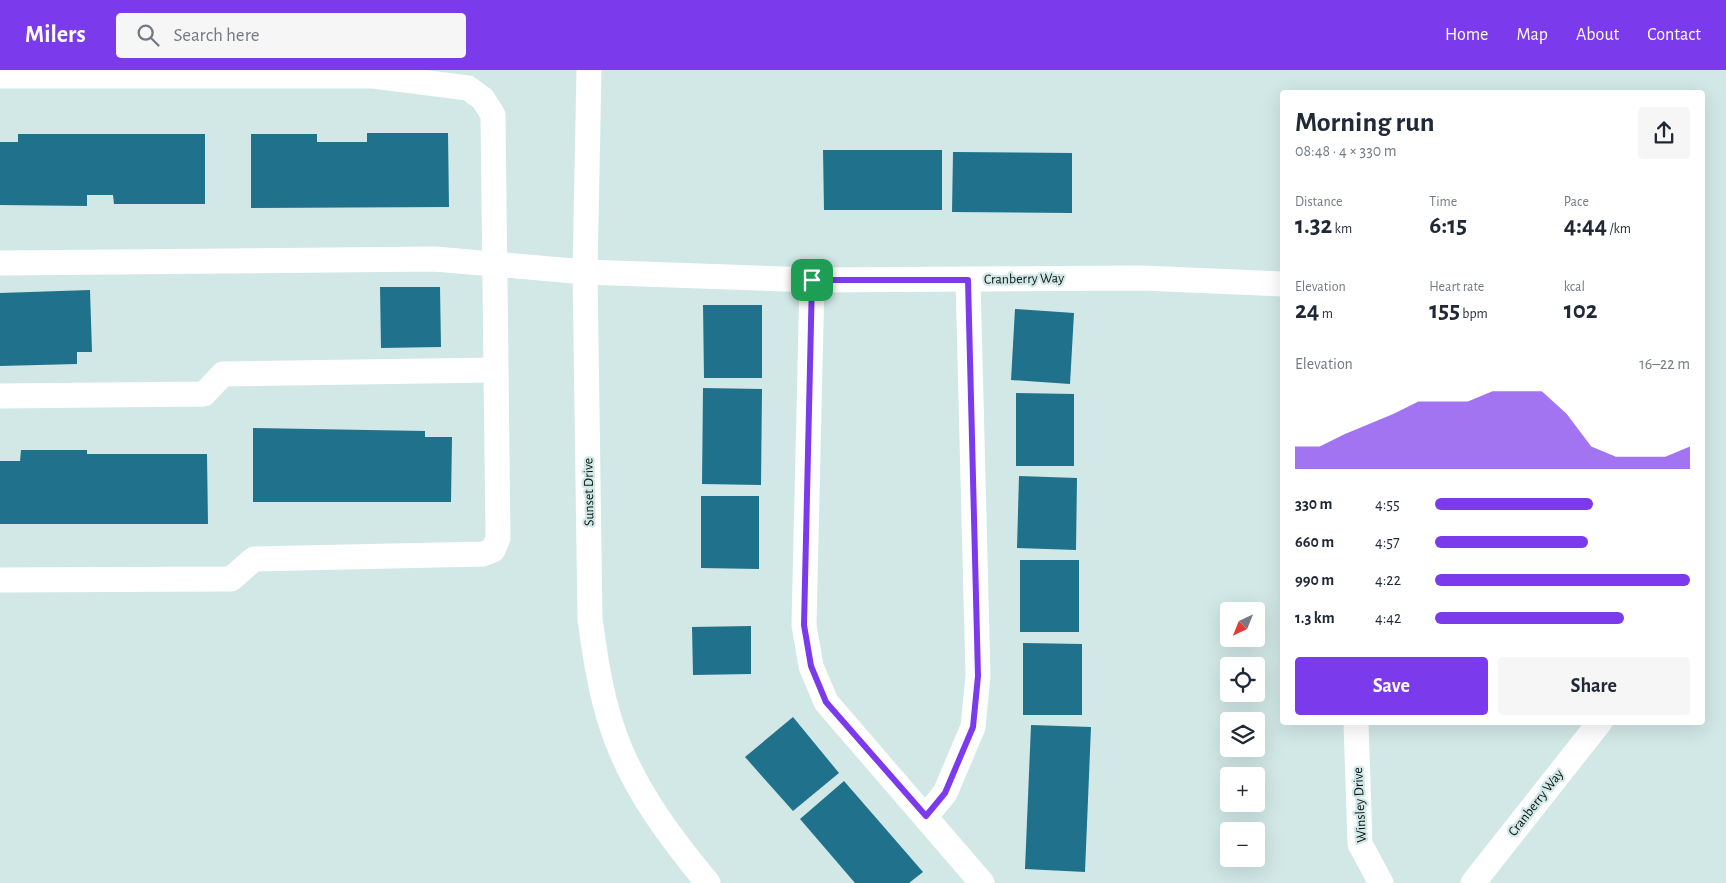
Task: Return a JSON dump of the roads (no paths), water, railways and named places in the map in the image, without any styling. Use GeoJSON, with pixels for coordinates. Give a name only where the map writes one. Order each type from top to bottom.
{"type":"FeatureCollection","features":[{"type":"Feature","properties":{"kind":"street","name":"Sunset Drive"},"geometry":{"type":"LineString","coordinates":[[589,70],[585,272],[590,619],[598,674],[611,725],[638,785],[674,842],[708,883]]}},
{"type":"Feature","properties":{"kind":"street"},"geometry":{"type":"LineString","coordinates":[[0,76],[374,76],[468,88],[483,100],[493,116],[498,538],[494,550],[483,554],[254,559],[231,579],[0,580]]}},
{"type":"Feature","properties":{"kind":"street","name":"Cranberry Way"},"geometry":{"type":"LineString","coordinates":[[0,263],[435,259],[585,272],[812,280],[1142,278],[1280,284]]}},
{"type":"Feature","properties":{"kind":"street"},"geometry":{"type":"LineString","coordinates":[[812,280],[804,625],[811,666],[826,702],[982,883]]}},
{"type":"Feature","properties":{"kind":"street"},"geometry":{"type":"LineString","coordinates":[[926,816],[945,793],[973,727],[978,676],[968,280]]}},
{"type":"Feature","properties":{"kind":"street"},"geometry":{"type":"LineString","coordinates":[[0,396],[204,394],[223,374],[496,370]]}},
{"type":"Feature","properties":{"kind":"street","name":"Winsley Drive"},"geometry":{"type":"LineString","coordinates":[[1356,725],[1360,844],[1381,883]]}},
{"type":"Feature","properties":{"kind":"street","name":"Cranberry Way"},"geometry":{"type":"LineString","coordinates":[[1473,883],[1598,725]]}}]}
